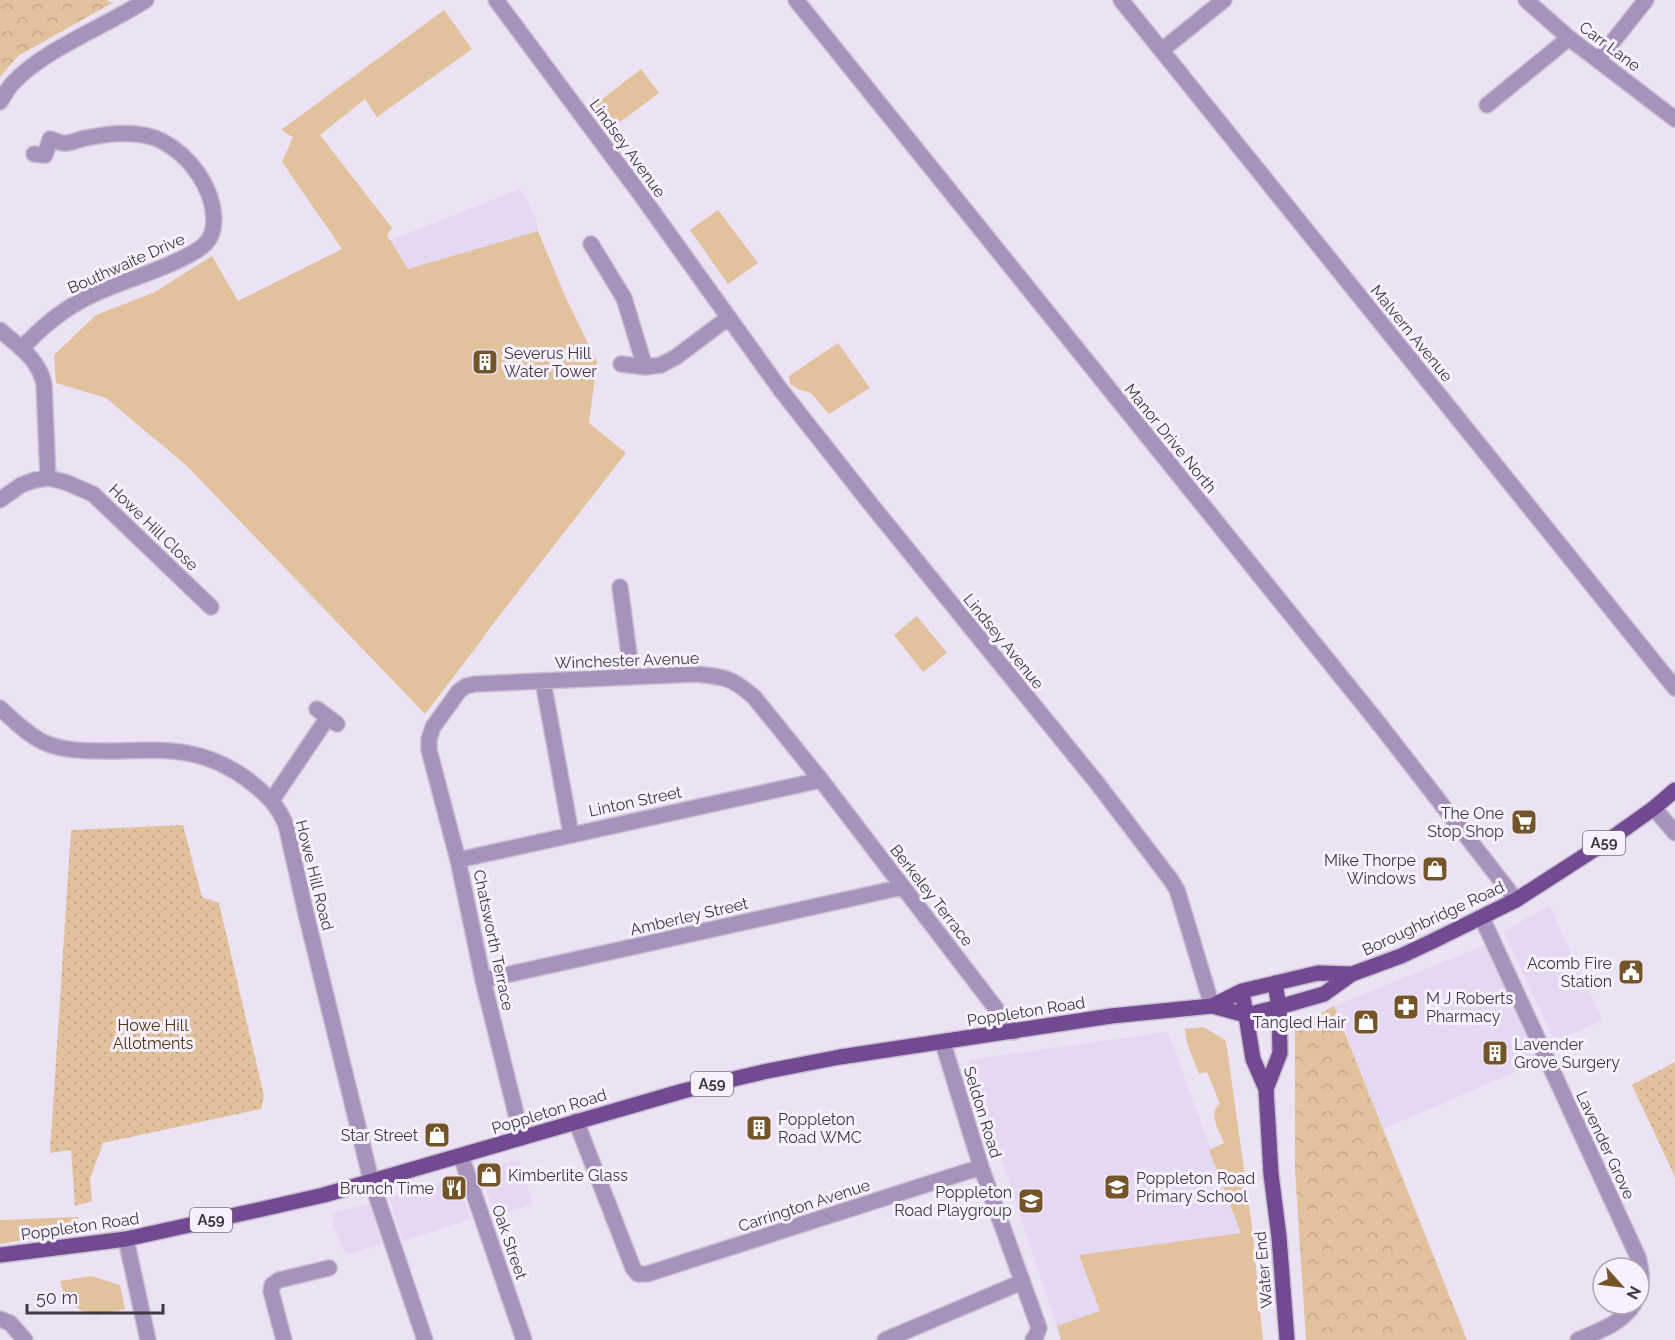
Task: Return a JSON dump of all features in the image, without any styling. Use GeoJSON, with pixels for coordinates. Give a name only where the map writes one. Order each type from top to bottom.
{"type":"FeatureCollection","features":[{"type":"Feature","properties":{"kind":"main road","name":"Boroughbridge Road"},"geometry":{"type":"LineString","coordinates":[[1111,1016],[1212,1006],[1246,1015],[1279,1008],[1324,994],[1352,974],[1401,956],[1516,900],[1591,853],[1654,808],[1675,790]]}},
{"type":"Feature","properties":{"kind":"main road","name":"Boroughbridge Road"},"geometry":{"type":"LineString","coordinates":[[1212,1006],[1242,991],[1318,973],[1352,974]]}},
{"type":"Feature","properties":{"kind":"main road","name":"Water End"},"geometry":{"type":"LineString","coordinates":[[1266,1089],[1281,1053],[1279,1008],[1275,983]]}},
{"type":"Feature","properties":{"kind":"main road","name":"Water End"},"geometry":{"type":"LineString","coordinates":[[1242,991],[1253,1059],[1266,1089],[1271,1174],[1279,1237],[1287,1340]]}},
{"type":"Feature","properties":{"kind":"main road","name":"Poppleton Road"},"geometry":{"type":"LineString","coordinates":[[0,1255],[126,1239],[302,1200],[683,1091],[763,1072],[840,1057],[1111,1016]]}},
{"type":"Feature","properties":{"kind":"street"},"geometry":{"type":"LineString","coordinates":[[0,102],[12,84],[45,56],[146,0]]}},
{"type":"Feature","properties":{"kind":"street","name":"Lindsey Avenue"},"geometry":{"type":"LineString","coordinates":[[496,0],[638,191],[780,389],[868,502],[1097,783],[1171,880],[1177,890],[1212,1006]]}},
{"type":"Feature","properties":{"kind":"street","name":"Manor Drive North"},"geometry":{"type":"LineString","coordinates":[[796,0],[1380,725],[1516,900]]}},
{"type":"Feature","properties":{"kind":"street","name":"Malvern Avenue"},"geometry":{"type":"LineString","coordinates":[[1121,0],[1675,688]]}},
{"type":"Feature","properties":{"kind":"street"},"geometry":{"type":"LineString","coordinates":[[1162,50],[1224,0]]}},
{"type":"Feature","properties":{"kind":"street","name":"Carr Lane"},"geometry":{"type":"LineString","coordinates":[[1526,0],[1569,38],[1675,119]]}},
{"type":"Feature","properties":{"kind":"street"},"geometry":{"type":"LineString","coordinates":[[1598,60],[1646,0]]}},
{"type":"Feature","properties":{"kind":"street"},"geometry":{"type":"LineString","coordinates":[[1487,105],[1569,38]]}},
{"type":"Feature","properties":{"kind":"street","name":"Bouthwaite Drive"},"geometry":{"type":"LineString","coordinates":[[22,348],[46,324],[72,306],[108,288],[168,266],[195,252],[206,244],[214,225],[212,204],[205,184],[192,166],[161,140],[141,135],[121,134],[89,137],[63,143],[50,138],[45,155],[34,154]]}},
{"type":"Feature","properties":{"kind":"street"},"geometry":{"type":"LineString","coordinates":[[591,244],[624,298],[645,367]]}},
{"type":"Feature","properties":{"kind":"street"},"geometry":{"type":"LineString","coordinates":[[621,364],[645,367],[661,365],[676,357],[728,318]]}},
{"type":"Feature","properties":{"kind":"street"},"geometry":{"type":"LineString","coordinates":[[0,330],[22,348],[37,366],[44,384],[48,478],[21,485],[0,500]]}},
{"type":"Feature","properties":{"kind":"street","name":"Howe Hill Close"},"geometry":{"type":"LineString","coordinates":[[48,478],[65,482],[93,494],[211,607]]}},
{"type":"Feature","properties":{"kind":"street"},"geometry":{"type":"LineString","coordinates":[[620,586],[632,677]]}},
{"type":"Feature","properties":{"kind":"street","name":"Winchester Avenue"},"geometry":{"type":"LineString","coordinates":[[429,750],[429,739],[433,727],[459,691],[466,686],[695,674],[729,679],[742,686],[754,697],[820,780]]}},
{"type":"Feature","properties":{"kind":"street"},"geometry":{"type":"LineString","coordinates":[[543,681],[571,834]]}},
{"type":"Feature","properties":{"kind":"street","name":"Howe Hill Road"},"geometry":{"type":"LineString","coordinates":[[0,708],[27,732],[44,742],[64,748],[83,751],[163,750],[204,757],[243,777],[272,800],[281,812],[371,1180],[425,1340]]}},
{"type":"Feature","properties":{"kind":"street"},"geometry":{"type":"LineString","coordinates":[[272,800],[327,717]]}},
{"type":"Feature","properties":{"kind":"street","name":"Chatsworth Terrace"},"geometry":{"type":"LineString","coordinates":[[429,750],[458,860],[483,980],[522,1138]]}},
{"type":"Feature","properties":{"kind":"street","name":"Linton Street"},"geometry":{"type":"LineString","coordinates":[[458,860],[820,780]]}},
{"type":"Feature","properties":{"kind":"street","name":"Berkeley Terrace"},"geometry":{"type":"LineString","coordinates":[[820,780],[1014,1032]]}},
{"type":"Feature","properties":{"kind":"street"},"geometry":{"type":"LineString","coordinates":[[1654,808],[1675,833]]}},
{"type":"Feature","properties":{"kind":"street","name":"Amberley Street"},"geometry":{"type":"LineString","coordinates":[[483,980],[903,887]]}},
{"type":"Feature","properties":{"kind":"street","name":"Lavender Grove"},"geometry":{"type":"LineString","coordinates":[[1482,918],[1638,1256]]}},
{"type":"Feature","properties":{"kind":"street","name":"Seldon Road"},"geometry":{"type":"LineString","coordinates":[[943,1042],[981,1167],[1022,1282],[1036,1334]]}},
{"type":"Feature","properties":{"kind":"street","name":"Carrington Avenue"},"geometry":{"type":"LineString","coordinates":[[576,1121],[633,1268],[638,1274],[647,1274],[981,1167]]}},
{"type":"Feature","properties":{"kind":"street","name":"Oak Street"},"geometry":{"type":"LineString","coordinates":[[461,1156],[524,1340]]}},
{"type":"Feature","properties":{"kind":"street"},"geometry":{"type":"LineString","coordinates":[[126,1239],[148,1340]]}},
{"type":"Feature","properties":{"kind":"street"},"geometry":{"type":"LineString","coordinates":[[284,1340],[271,1291],[272,1285],[279,1280],[329,1268]]}},
{"type":"Feature","properties":{"kind":"street"},"geometry":{"type":"LineString","coordinates":[[885,1340],[1022,1282]]}},
{"type":"Feature","properties":{"kind":"street"},"geometry":{"type":"LineString","coordinates":[[1578,1340],[1605,1329],[1624,1316]]}},
{"type":"Feature","properties":{"kind":"street"},"geometry":{"type":"LineString","coordinates":[[0,1319],[10,1323],[25,1340]]}},
{"type":"Feature","properties":{"kind":"shaded area"},"geometry":{"type":"Polygon","coordinates":[[[520,189],[536,220],[538,231],[408,269],[391,240],[520,189]]]}},
{"type":"Feature","properties":{"kind":"shaded area"},"geometry":{"type":"Polygon","coordinates":[[[1549,905],[1602,1020],[1555,1042],[1504,932],[1549,905]]]}},
{"type":"Feature","properties":{"kind":"shaded area"},"geometry":{"type":"Polygon","coordinates":[[[1488,944],[1540,1061],[1383,1129],[1334,1006],[1488,944]]]}},
{"type":"Feature","properties":{"kind":"shaded area","name":"Poppleton Road Primary School"},"geometry":{"type":"Polygon","coordinates":[[[1168,1032],[1244,1241],[1061,1340],[969,1060],[1168,1032]]]}},
{"type":"Feature","properties":{"kind":"shaded area"},"geometry":{"type":"Polygon","coordinates":[[[519,1159],[533,1204],[495,1215],[481,1172],[519,1159]]]}},
{"type":"Feature","properties":{"kind":"shaded area"},"geometry":{"type":"Polygon","coordinates":[[[457,1178],[471,1219],[403,1241],[389,1196],[457,1178]]]}},
{"type":"Feature","properties":{"kind":"shaded area"},"geometry":{"type":"Polygon","coordinates":[[[370,1204],[382,1244],[347,1255],[334,1228],[332,1213],[370,1204]]]}},
{"type":"Feature","properties":{"kind":"green space"},"geometry":{"type":"Polygon","coordinates":[[[0,0],[107,0],[112,3],[18,56],[0,77],[0,0]]]}},
{"type":"Feature","properties":{"kind":"green space"},"geometry":{"type":"Polygon","coordinates":[[[444,10],[472,49],[377,117],[365,99],[320,135],[392,228],[387,235],[408,269],[538,231],[565,296],[597,362],[589,423],[626,453],[425,714],[187,466],[106,398],[56,383],[54,355],[96,315],[155,292],[212,256],[238,301],[342,249],[282,162],[293,137],[281,130],[444,10]]]}},
{"type":"Feature","properties":{"kind":"green space"},"geometry":{"type":"Polygon","coordinates":[[[641,69],[659,93],[608,131],[592,107],[641,69]]]}},
{"type":"Feature","properties":{"kind":"green space"},"geometry":{"type":"Polygon","coordinates":[[[718,210],[758,263],[728,284],[690,230],[718,210]]]}},
{"type":"Feature","properties":{"kind":"green space"},"geometry":{"type":"Polygon","coordinates":[[[838,343],[870,388],[829,414],[811,393],[790,384],[789,376],[838,343]]]}},
{"type":"Feature","properties":{"kind":"green space"},"geometry":{"type":"Polygon","coordinates":[[[917,616],[947,653],[923,672],[894,635],[917,616]]]}},
{"type":"Feature","properties":{"kind":"green space","name":"Howe Hill Allotments"},"geometry":{"type":"Polygon","coordinates":[[[183,825],[202,897],[219,903],[264,1096],[261,1109],[103,1143],[90,1179],[92,1201],[75,1206],[71,1150],[50,1153],[71,830],[183,825]]]}},
{"type":"Feature","properties":{"kind":"green space"},"geometry":{"type":"Polygon","coordinates":[[[1334,1006],[1467,1340],[1306,1340],[1295,1170],[1295,1031],[1303,1023],[1334,1006]]]}},
{"type":"Feature","properties":{"kind":"green space"},"geometry":{"type":"Polygon","coordinates":[[[1204,1027],[1226,1041],[1252,1227],[1263,1340],[1061,1340],[1057,1326],[1100,1311],[1079,1255],[1241,1233],[1209,1150],[1224,1143],[1214,1117],[1214,1112],[1220,1104],[1207,1072],[1199,1074],[1187,1043],[1185,1029],[1204,1027]]]}},
{"type":"Feature","properties":{"kind":"green space"},"geometry":{"type":"Polygon","coordinates":[[[1675,1062],[1675,1177],[1632,1085],[1675,1062]]]}},
{"type":"Feature","properties":{"kind":"green space"},"geometry":{"type":"Polygon","coordinates":[[[78,1217],[77,1230],[0,1244],[0,1220],[78,1217]]]}},
{"type":"Feature","properties":{"kind":"green space"},"geometry":{"type":"Polygon","coordinates":[[[91,1276],[120,1285],[125,1309],[97,1315],[85,1313],[73,1305],[64,1295],[60,1281],[91,1276]]]}},
{"type":"Feature","properties":{"kind":"place","name":"Severus Hill Water Tower"},"geometry":{"type":"Point","coordinates":[485,362]}},
{"type":"Feature","properties":{"kind":"place","name":"The One Stop Shop"},"geometry":{"type":"Point","coordinates":[1524,822]}},
{"type":"Feature","properties":{"kind":"place","name":"Mike Thorpe Windows"},"geometry":{"type":"Point","coordinates":[1435,869]}},
{"type":"Feature","properties":{"kind":"place","name":"Acomb Fire Station"},"geometry":{"type":"Point","coordinates":[1631,972]}},
{"type":"Feature","properties":{"kind":"place","name":"M J Roberts Pharmacy"},"geometry":{"type":"Point","coordinates":[1406,1007]}},
{"type":"Feature","properties":{"kind":"place","name":"Tangled Hair"},"geometry":{"type":"Point","coordinates":[1366,1022]}},
{"type":"Feature","properties":{"kind":"place","name":"Lavender Grove Surgery"},"geometry":{"type":"Point","coordinates":[1495,1053]}},
{"type":"Feature","properties":{"kind":"place","name":"Poppleton Road WMC"},"geometry":{"type":"Point","coordinates":[759,1128]}},
{"type":"Feature","properties":{"kind":"place","name":"Star Street"},"geometry":{"type":"Point","coordinates":[437,1135]}},
{"type":"Feature","properties":{"kind":"place","name":"Kimberlite Glass"},"geometry":{"type":"Point","coordinates":[489,1175]}},
{"type":"Feature","properties":{"kind":"place","name":"Poppleton Road Primary School"},"geometry":{"type":"Point","coordinates":[1117,1187]}},
{"type":"Feature","properties":{"kind":"place","name":"Brunch Time"},"geometry":{"type":"Point","coordinates":[454,1188]}},
{"type":"Feature","properties":{"kind":"place","name":"Poppleton Road Playgroup"},"geometry":{"type":"Point","coordinates":[1031,1201]}}]}
